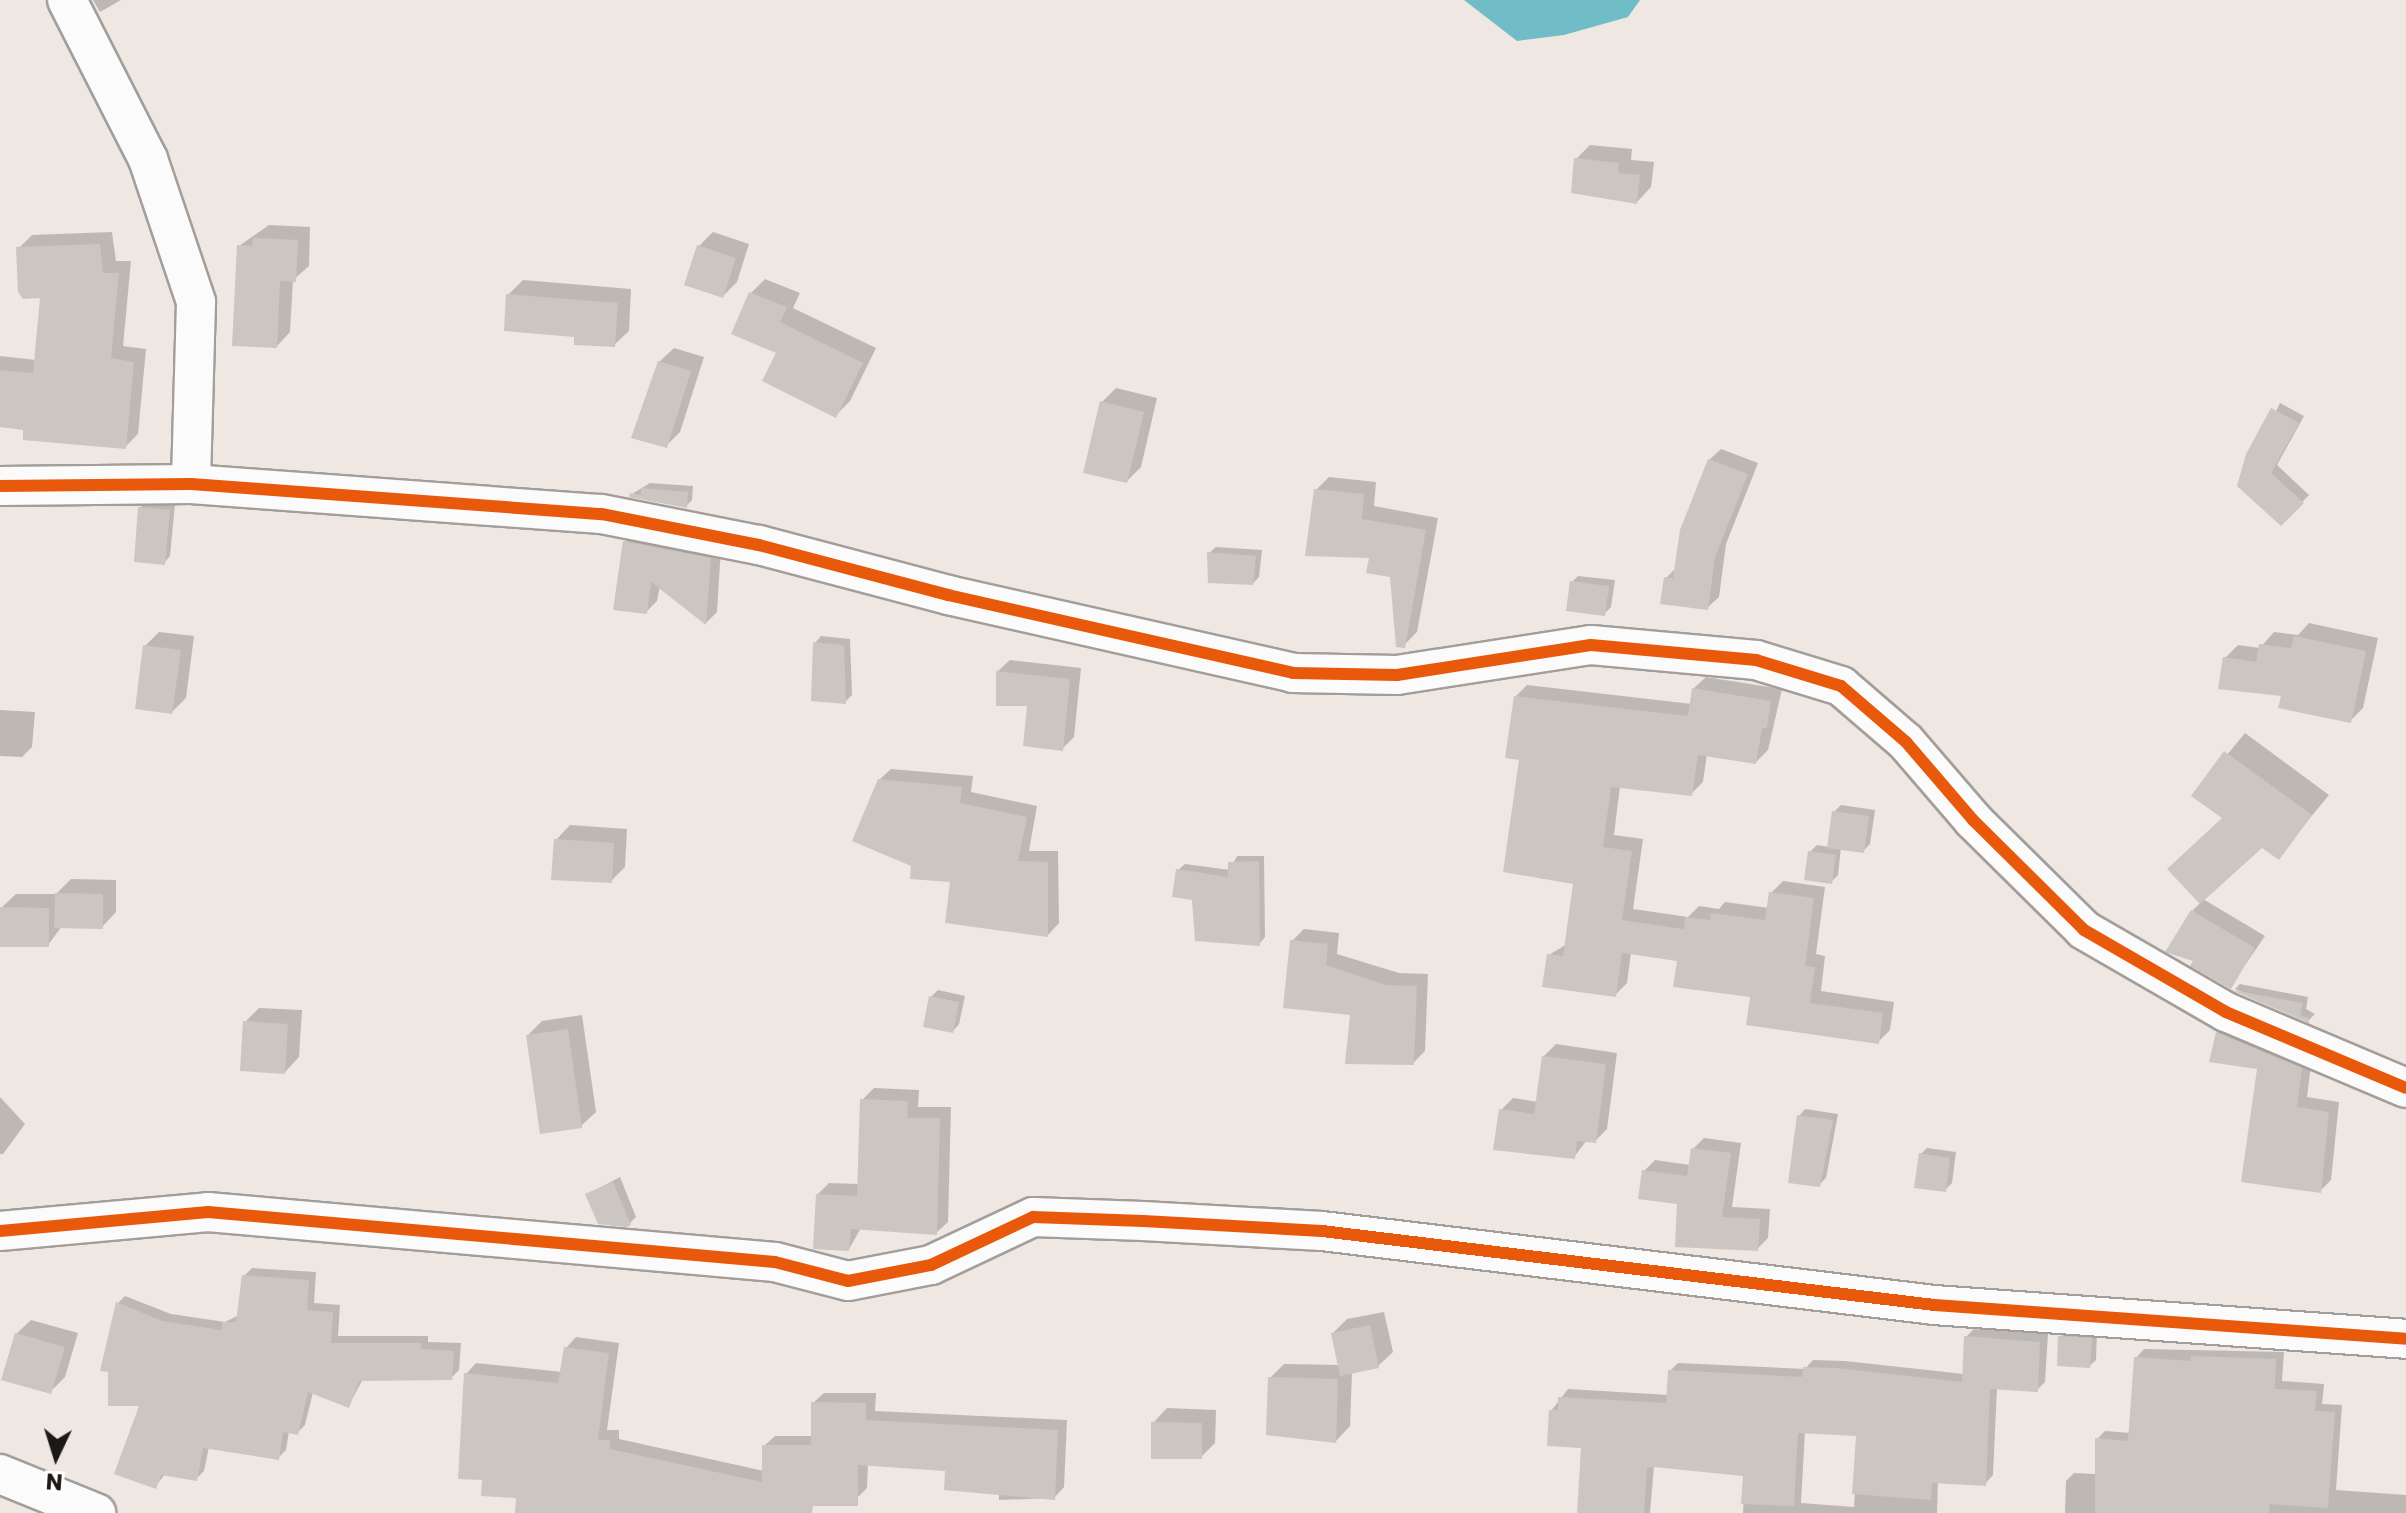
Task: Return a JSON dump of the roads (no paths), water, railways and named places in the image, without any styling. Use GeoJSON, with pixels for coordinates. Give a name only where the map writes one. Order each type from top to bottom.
{"type":"FeatureCollection","features":[{"type":"Feature","properties":{"kind":"street"},"geometry":{"type":"LineString","coordinates":[[67,0],[148,159],[196,302],[191,484]]}},
{"type":"Feature","properties":{"kind":"street"},"geometry":{"type":"LineString","coordinates":[[0,486],[191,484],[602,514],[759,545],[948,595],[1293,673],[1397,675],[1591,645],[1756,660],[1841,686],[1906,742],[1973,820],[2084,930],[2226,1012],[2406,1088]]}},
{"type":"Feature","properties":{"kind":"street"},"geometry":{"type":"LineString","coordinates":[[0,1231],[208,1212],[775,1262],[848,1281],[931,1265],[1033,1217],[1143,1221],[1322,1231],[1934,1305],[2406,1339]]}},
{"type":"Feature","properties":{"kind":"street"},"geometry":{"type":"LineString","coordinates":[[0,1474],[96,1513]]}},
{"type":"Feature","properties":{"kind":"water"},"geometry":{"type":"Polygon","coordinates":[[[1464,0],[1640,0],[1628,17],[1564,35],[1517,41],[1464,0]]]}}]}
